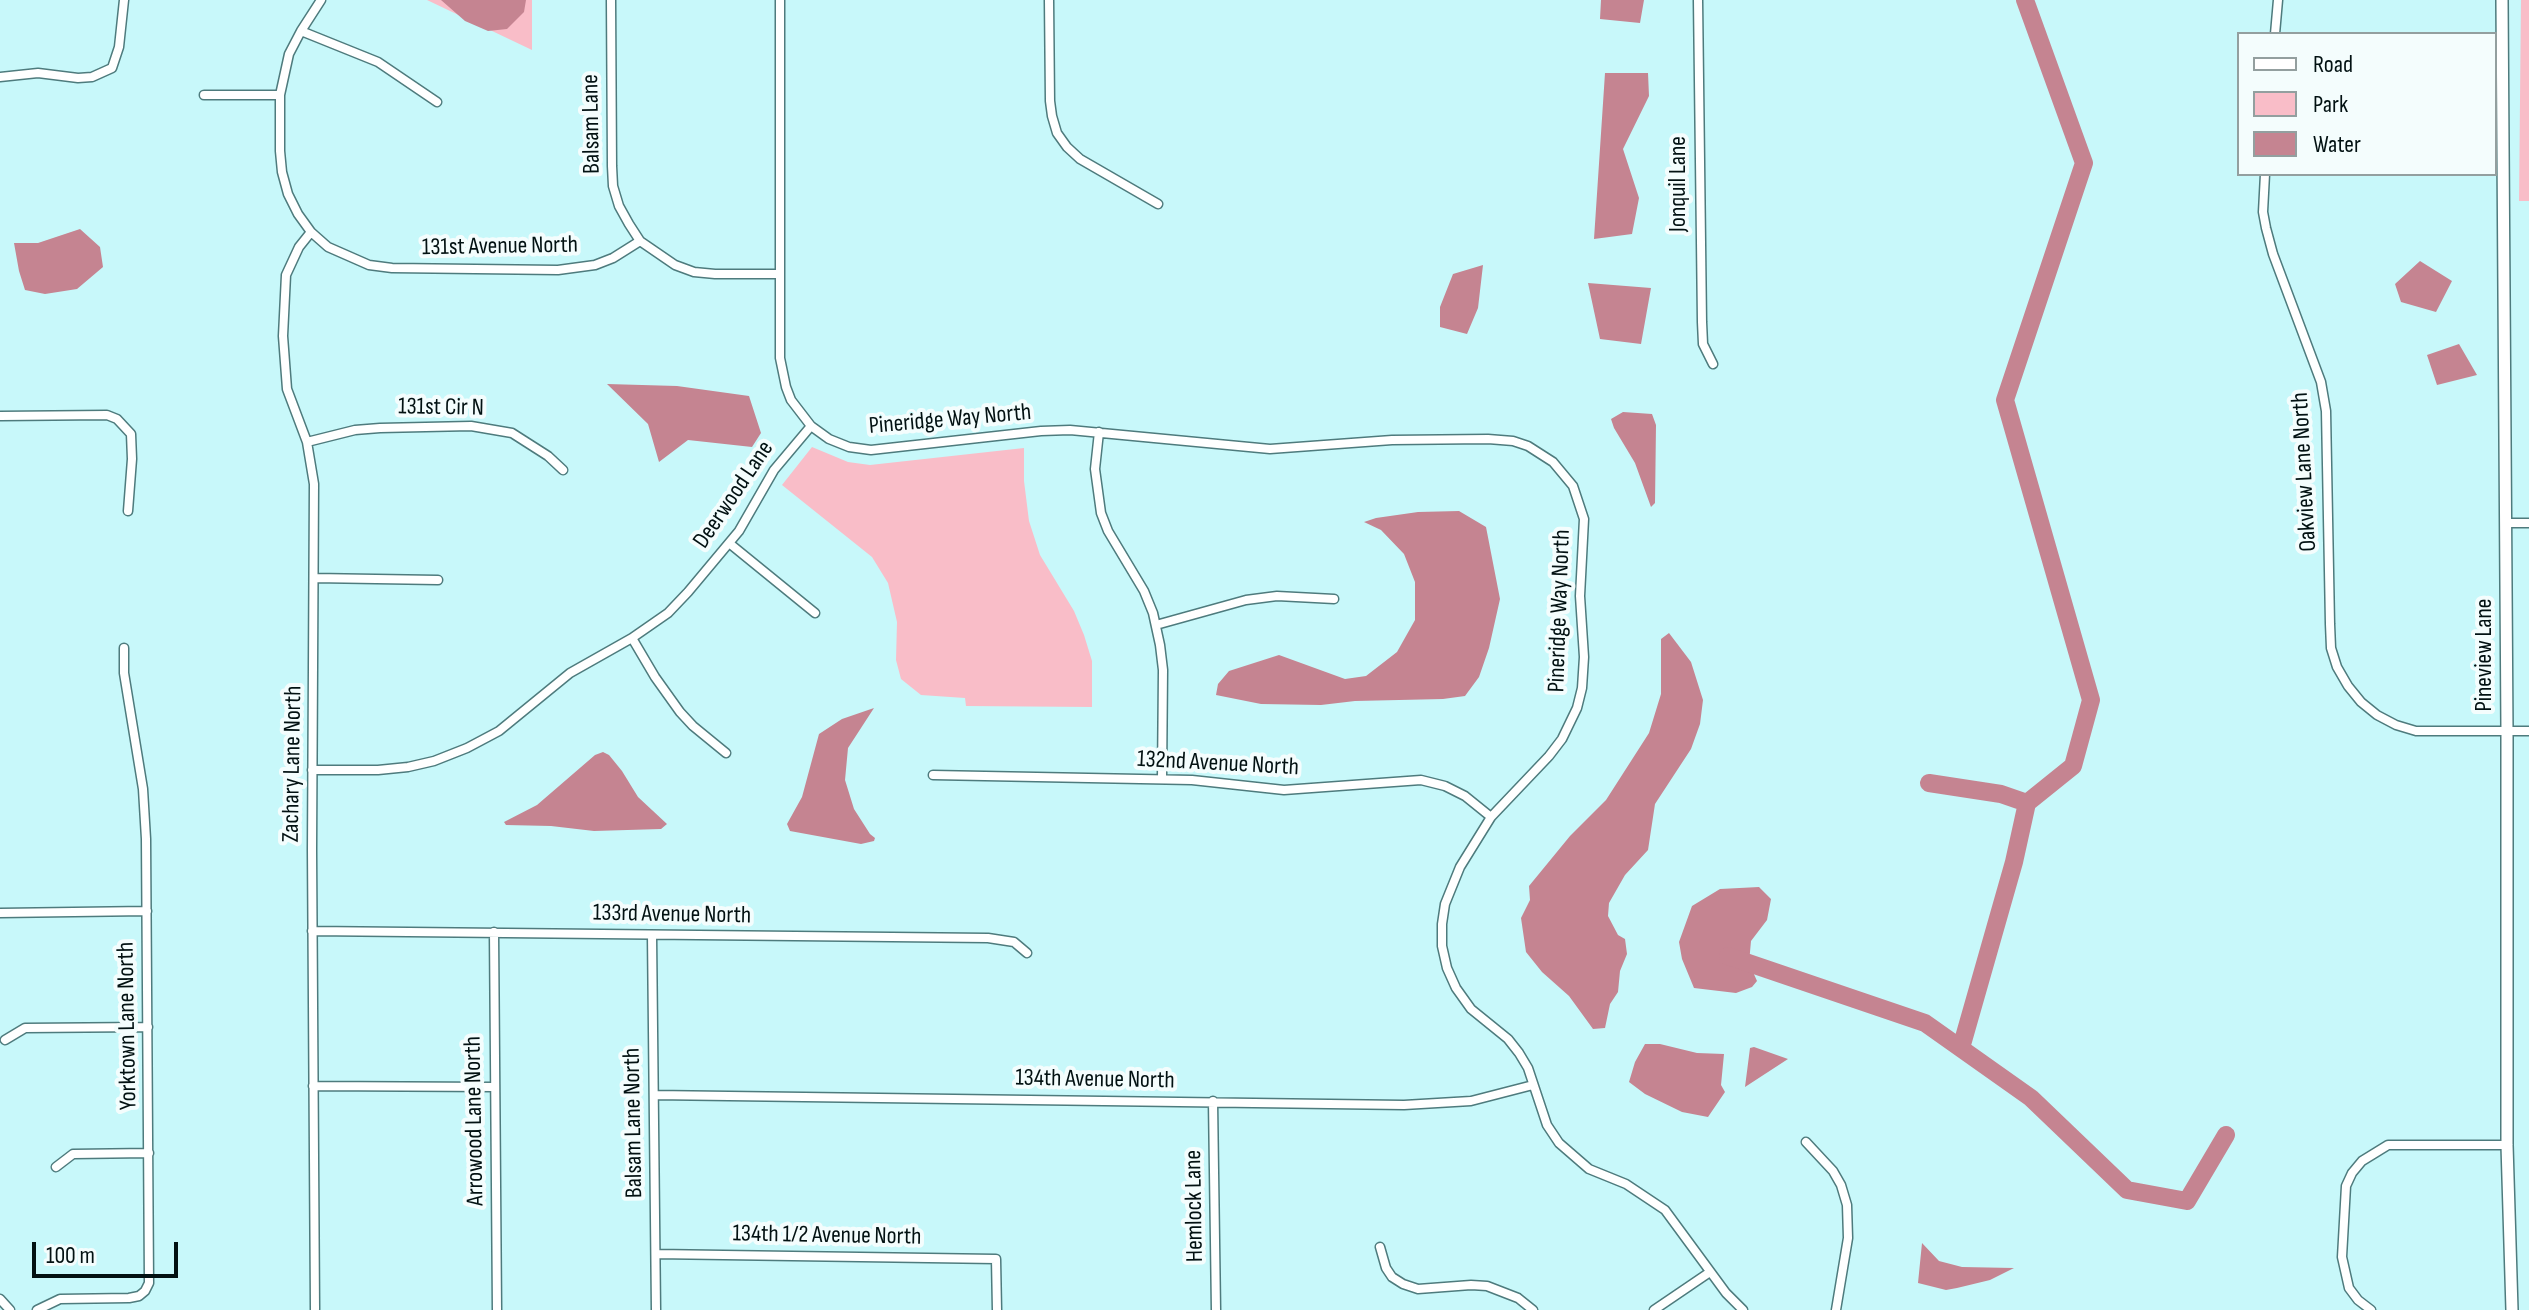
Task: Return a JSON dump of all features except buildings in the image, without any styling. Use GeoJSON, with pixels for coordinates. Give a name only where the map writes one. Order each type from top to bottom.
{"type":"FeatureCollection","features":[{"type":"Feature","properties":{"kind":"street"},"geometry":{"type":"LineString","coordinates":[[0,77],[38,73],[92,77],[112,68],[119,47],[124,0]]}},
{"type":"Feature","properties":{"kind":"street"},"geometry":{"type":"LineString","coordinates":[[311,232],[288,194],[282,172],[280,95],[289,54],[321,0]]}},
{"type":"Feature","properties":{"kind":"street","name":"Balsam Lane"},"geometry":{"type":"LineString","coordinates":[[611,0],[613,186],[619,206],[640,241]]}},
{"type":"Feature","properties":{"kind":"street"},"geometry":{"type":"LineString","coordinates":[[780,0],[782,372],[791,400],[811,426]]}},
{"type":"Feature","properties":{"kind":"street"},"geometry":{"type":"LineString","coordinates":[[1049,0],[1050,101],[1057,133],[1080,159],[1158,204]]}},
{"type":"Feature","properties":{"kind":"street","name":"Jonquil Lane"},"geometry":{"type":"LineString","coordinates":[[1698,0],[1702,322],[1703,344],[1713,364]]}},
{"type":"Feature","properties":{"kind":"street"},"geometry":{"type":"LineString","coordinates":[[2275,32],[2278,0]]}},
{"type":"Feature","properties":{"kind":"street","name":"Pineview Lane"},"geometry":{"type":"LineString","coordinates":[[2502,0],[2507,1145],[2512,1310]]}},
{"type":"Feature","properties":{"kind":"street"},"geometry":{"type":"LineString","coordinates":[[301,31],[378,62],[437,102]]}},
{"type":"Feature","properties":{"kind":"street"},"geometry":{"type":"LineString","coordinates":[[204,95],[280,95]]}},
{"type":"Feature","properties":{"kind":"street","name":"Oakview Lane North"},"geometry":{"type":"LineString","coordinates":[[2265,176],[2263,212],[2266,228],[2321,382],[2326,411],[2331,648],[2337,667],[2361,702],[2377,715],[2416,731],[2507,731]]}},
{"type":"Feature","properties":{"kind":"street","name":"131st Avenue North"},"geometry":{"type":"LineString","coordinates":[[311,232],[328,247],[348,257],[369,265],[392,268],[577,269],[613,258],[640,241]]}},
{"type":"Feature","properties":{"kind":"street","name":"Zachary Lane North"},"geometry":{"type":"LineString","coordinates":[[311,232],[286,275],[284,353],[287,389],[307,442],[314,484],[312,931],[315,1309]]}},
{"type":"Feature","properties":{"kind":"street"},"geometry":{"type":"LineString","coordinates":[[640,241],[657,256],[694,272],[780,274]]}},
{"type":"Feature","properties":{"kind":"street"},"geometry":{"type":"LineString","coordinates":[[0,416],[107,415],[117,419],[131,434],[128,511]]}},
{"type":"Feature","properties":{"kind":"street","name":"131st Cir N"},"geometry":{"type":"LineString","coordinates":[[307,442],[355,430],[471,426],[512,433],[563,470]]}},
{"type":"Feature","properties":{"kind":"street","name":"Pineridge Way North"},"geometry":{"type":"LineString","coordinates":[[811,426],[829,439],[849,447],[871,450],[1041,431],[1099,432],[1234,448],[1270,449],[1392,440],[1488,439],[1528,446],[1553,462],[1573,486],[1584,519],[1580,596],[1584,657],[1582,688],[1577,708],[1562,739],[1491,817],[1472,844],[1451,886],[1442,924],[1442,946],[1456,988],[1471,1009],[1508,1039],[1528,1068],[1547,1125],[1559,1143],[1589,1169],[1626,1184],[1665,1210],[1726,1293],[1743,1310]]}},
{"type":"Feature","properties":{"kind":"street","name":"Deerwood Lane"},"geometry":{"type":"LineString","coordinates":[[312,770],[408,767],[467,748],[499,731],[570,673],[632,638],[668,613],[729,543],[753,510],[774,470],[811,426]]}},
{"type":"Feature","properties":{"kind":"street"},"geometry":{"type":"LineString","coordinates":[[1099,432],[1095,469],[1101,513],[1108,531],[1144,591],[1156,625],[1163,670],[1162,779]]}},
{"type":"Feature","properties":{"kind":"street"},"geometry":{"type":"LineString","coordinates":[[2506,523],[2529,523]]}},
{"type":"Feature","properties":{"kind":"street"},"geometry":{"type":"LineString","coordinates":[[729,543],[815,613]]}},
{"type":"Feature","properties":{"kind":"street"},"geometry":{"type":"LineString","coordinates":[[314,578],[438,580]]}},
{"type":"Feature","properties":{"kind":"street"},"geometry":{"type":"LineString","coordinates":[[1156,625],[1246,600],[1277,596],[1334,599]]}},
{"type":"Feature","properties":{"kind":"street"},"geometry":{"type":"LineString","coordinates":[[632,638],[680,712],[726,753]]}},
{"type":"Feature","properties":{"kind":"street","name":"Yorktown Lane North"},"geometry":{"type":"LineString","coordinates":[[37,1310],[60,1299],[139,1296],[145,1291],[150,1275],[143,789],[124,673],[124,648]]}},
{"type":"Feature","properties":{"kind":"street"},"geometry":{"type":"LineString","coordinates":[[2507,731],[2529,731]]}},
{"type":"Feature","properties":{"kind":"street","name":"132nd Avenue North"},"geometry":{"type":"LineString","coordinates":[[933,775],[1162,779],[1284,790],[1421,780],[1445,786],[1465,796],[1491,817]]}},
{"type":"Feature","properties":{"kind":"street"},"geometry":{"type":"LineString","coordinates":[[0,913],[147,911]]}},
{"type":"Feature","properties":{"kind":"street","name":"133rd Avenue North"},"geometry":{"type":"LineString","coordinates":[[312,931],[988,938],[1014,942],[1027,953]]}},
{"type":"Feature","properties":{"kind":"street","name":"Arrowood Lane North"},"geometry":{"type":"LineString","coordinates":[[494,932],[497,1310]]}},
{"type":"Feature","properties":{"kind":"street","name":"Balsam Lane North"},"geometry":{"type":"LineString","coordinates":[[652,935],[656,1310]]}},
{"type":"Feature","properties":{"kind":"street"},"geometry":{"type":"LineString","coordinates":[[5,1040],[25,1028],[148,1027]]}},
{"type":"Feature","properties":{"kind":"street","name":"134th Avenue North"},"geometry":{"type":"LineString","coordinates":[[654,1095],[1442,1104],[1502,1094],[1533,1085]]}},
{"type":"Feature","properties":{"kind":"street"},"geometry":{"type":"LineString","coordinates":[[313,1086],[495,1087]]}},
{"type":"Feature","properties":{"kind":"street","name":"Hemlock Lane"},"geometry":{"type":"LineString","coordinates":[[1213,1101],[1216,1310]]}},
{"type":"Feature","properties":{"kind":"street"},"geometry":{"type":"LineString","coordinates":[[1806,1142],[1833,1171],[1847,1205],[1849,1226],[1836,1310]]}},
{"type":"Feature","properties":{"kind":"street"},"geometry":{"type":"LineString","coordinates":[[2371,1310],[2349,1288],[2344,1273],[2343,1201],[2352,1173],[2362,1161],[2388,1145],[2507,1145]]}},
{"type":"Feature","properties":{"kind":"street"},"geometry":{"type":"LineString","coordinates":[[56,1167],[73,1154],[149,1153]]}},
{"type":"Feature","properties":{"kind":"street"},"geometry":{"type":"LineString","coordinates":[[1380,1247],[1386,1268],[1392,1277],[1403,1284],[1418,1289],[1487,1286],[1503,1290],[1533,1310]]}},
{"type":"Feature","properties":{"kind":"street","name":"134th 1/2 Avenue North"},"geometry":{"type":"LineString","coordinates":[[656,1254],[996,1259],[997,1310]]}},
{"type":"Feature","properties":{"kind":"street"},"geometry":{"type":"LineString","coordinates":[[1654,1310],[1710,1272]]}},
{"type":"Feature","properties":{"kind":"street"},"geometry":{"type":"LineString","coordinates":[[0,1299],[10,1310]]}},
{"type":"Feature","properties":{"kind":"green space"},"geometry":{"type":"Polygon","coordinates":[[[427,0],[532,0],[532,50],[427,0]]]}},
{"type":"Feature","properties":{"kind":"green space"},"geometry":{"type":"Polygon","coordinates":[[[2521,0],[2529,0],[2529,201],[2519,201],[2521,0]]]}},
{"type":"Feature","properties":{"kind":"green space"},"geometry":{"type":"Polygon","coordinates":[[[812,447],[848,462],[870,465],[1024,448],[1029,521],[1040,555],[1074,611],[1084,635],[1092,661],[1092,707],[966,706],[965,698],[921,695],[901,679],[896,660],[897,622],[888,583],[872,557],[782,485],[812,447]]]}},
{"type":"Feature","properties":{"kind":"water"},"geometry":{"type":"Polygon","coordinates":[[[441,0],[526,0],[524,12],[507,29],[488,31],[465,21],[441,0]]]}},
{"type":"Feature","properties":{"kind":"water"},"geometry":{"type":"Polygon","coordinates":[[[1601,0],[1644,0],[1640,23],[1600,19],[1601,0]]]}},
{"type":"Feature","properties":{"kind":"water"},"geometry":{"type":"Polygon","coordinates":[[[1605,73],[1648,73],[1649,96],[1623,149],[1639,198],[1632,234],[1594,239],[1605,73]]]}},
{"type":"Feature","properties":{"kind":"water"},"geometry":{"type":"Polygon","coordinates":[[[80,229],[100,247],[103,267],[77,289],[45,294],[25,290],[14,243],[38,243],[80,229]]]}},
{"type":"Feature","properties":{"kind":"water"},"geometry":{"type":"Polygon","coordinates":[[[2420,261],[2452,281],[2436,312],[2401,302],[2395,284],[2420,261]]]}},
{"type":"Feature","properties":{"kind":"water"},"geometry":{"type":"Polygon","coordinates":[[[1483,265],[1478,308],[1467,334],[1440,327],[1440,307],[1453,274],[1483,265]]]}},
{"type":"Feature","properties":{"kind":"water"},"geometry":{"type":"Polygon","coordinates":[[[1588,283],[1651,288],[1641,344],[1600,339],[1588,283]]]}},
{"type":"Feature","properties":{"kind":"water"},"geometry":{"type":"Polygon","coordinates":[[[2459,344],[2477,375],[2437,385],[2427,355],[2459,344]]]}},
{"type":"Feature","properties":{"kind":"water"},"geometry":{"type":"Polygon","coordinates":[[[607,384],[677,386],[749,396],[761,433],[752,447],[688,440],[659,462],[648,424],[607,384]]]}},
{"type":"Feature","properties":{"kind":"water"},"geometry":{"type":"Polygon","coordinates":[[[1623,412],[1652,414],[1656,425],[1655,503],[1651,507],[1635,463],[1611,419],[1623,412]]]}},
{"type":"Feature","properties":{"kind":"water"},"geometry":{"type":"Polygon","coordinates":[[[1459,511],[1486,527],[1500,599],[1479,677],[1465,696],[1321,705],[1261,704],[1216,695],[1218,684],[1229,671],[1279,655],[1345,679],[1366,676],[1397,652],[1415,620],[1415,582],[1404,554],[1381,530],[1364,522],[1418,512],[1459,511]]]}},
{"type":"Feature","properties":{"kind":"water"},"geometry":{"type":"Polygon","coordinates":[[[1669,633],[1691,662],[1703,700],[1700,724],[1691,749],[1655,804],[1648,850],[1625,875],[1609,903],[1608,916],[1618,935],[1625,939],[1627,954],[1605,1028],[1593,1029],[1569,996],[1542,972],[1526,952],[1521,918],[1530,900],[1529,886],[1570,836],[1606,800],[1649,733],[1661,694],[1661,639],[1669,633]]]}},
{"type":"Feature","properties":{"kind":"water"},"geometry":{"type":"Polygon","coordinates":[[[874,708],[848,748],[845,780],[854,809],[875,838],[874,841],[861,844],[790,831],[787,824],[802,797],[819,734],[842,719],[874,708]]]}},
{"type":"Feature","properties":{"kind":"water"},"geometry":{"type":"Polygon","coordinates":[[[603,752],[622,771],[638,797],[667,824],[661,829],[594,831],[506,825],[504,822],[537,805],[595,755],[603,752]]]}},
{"type":"Feature","properties":{"kind":"water"},"geometry":{"type":"Polygon","coordinates":[[[1759,887],[1771,899],[1767,920],[1751,941],[1749,963],[1757,981],[1752,987],[1736,993],[1694,988],[1682,959],[1679,942],[1692,906],[1720,889],[1759,887]]]}},
{"type":"Feature","properties":{"kind":"water"},"geometry":{"type":"Polygon","coordinates":[[[1645,1044],[1724,1054],[1721,1085],[1725,1092],[1708,1117],[1682,1112],[1645,1094],[1629,1082],[1645,1044]]]}},
{"type":"Feature","properties":{"kind":"water"},"geometry":{"type":"Polygon","coordinates":[[[1750,1048],[1788,1059],[1745,1087],[1750,1048]]]}},
{"type":"Feature","properties":{"kind":"water"},"geometry":{"type":"Polygon","coordinates":[[[1922,1243],[1939,1261],[1962,1267],[2014,1268],[1990,1280],[1946,1290],[1918,1283],[1922,1243]]]}},
{"type":"Feature","properties":{"kind":"waterway"},"geometry":{"type":"LineString","coordinates":[[1961,1048],[2014,862],[2027,803],[2073,766],[2091,700],[2005,400],[2084,163],[2025,0]]}},
{"type":"Feature","properties":{"kind":"waterway"},"geometry":{"type":"LineString","coordinates":[[1929,783],[2001,794],[2027,803]]}},
{"type":"Feature","properties":{"kind":"waterway"},"geometry":{"type":"LineString","coordinates":[[1728,956],[1925,1023],[2031,1098],[2127,1190],[2187,1201],[2226,1135]]}}]}
